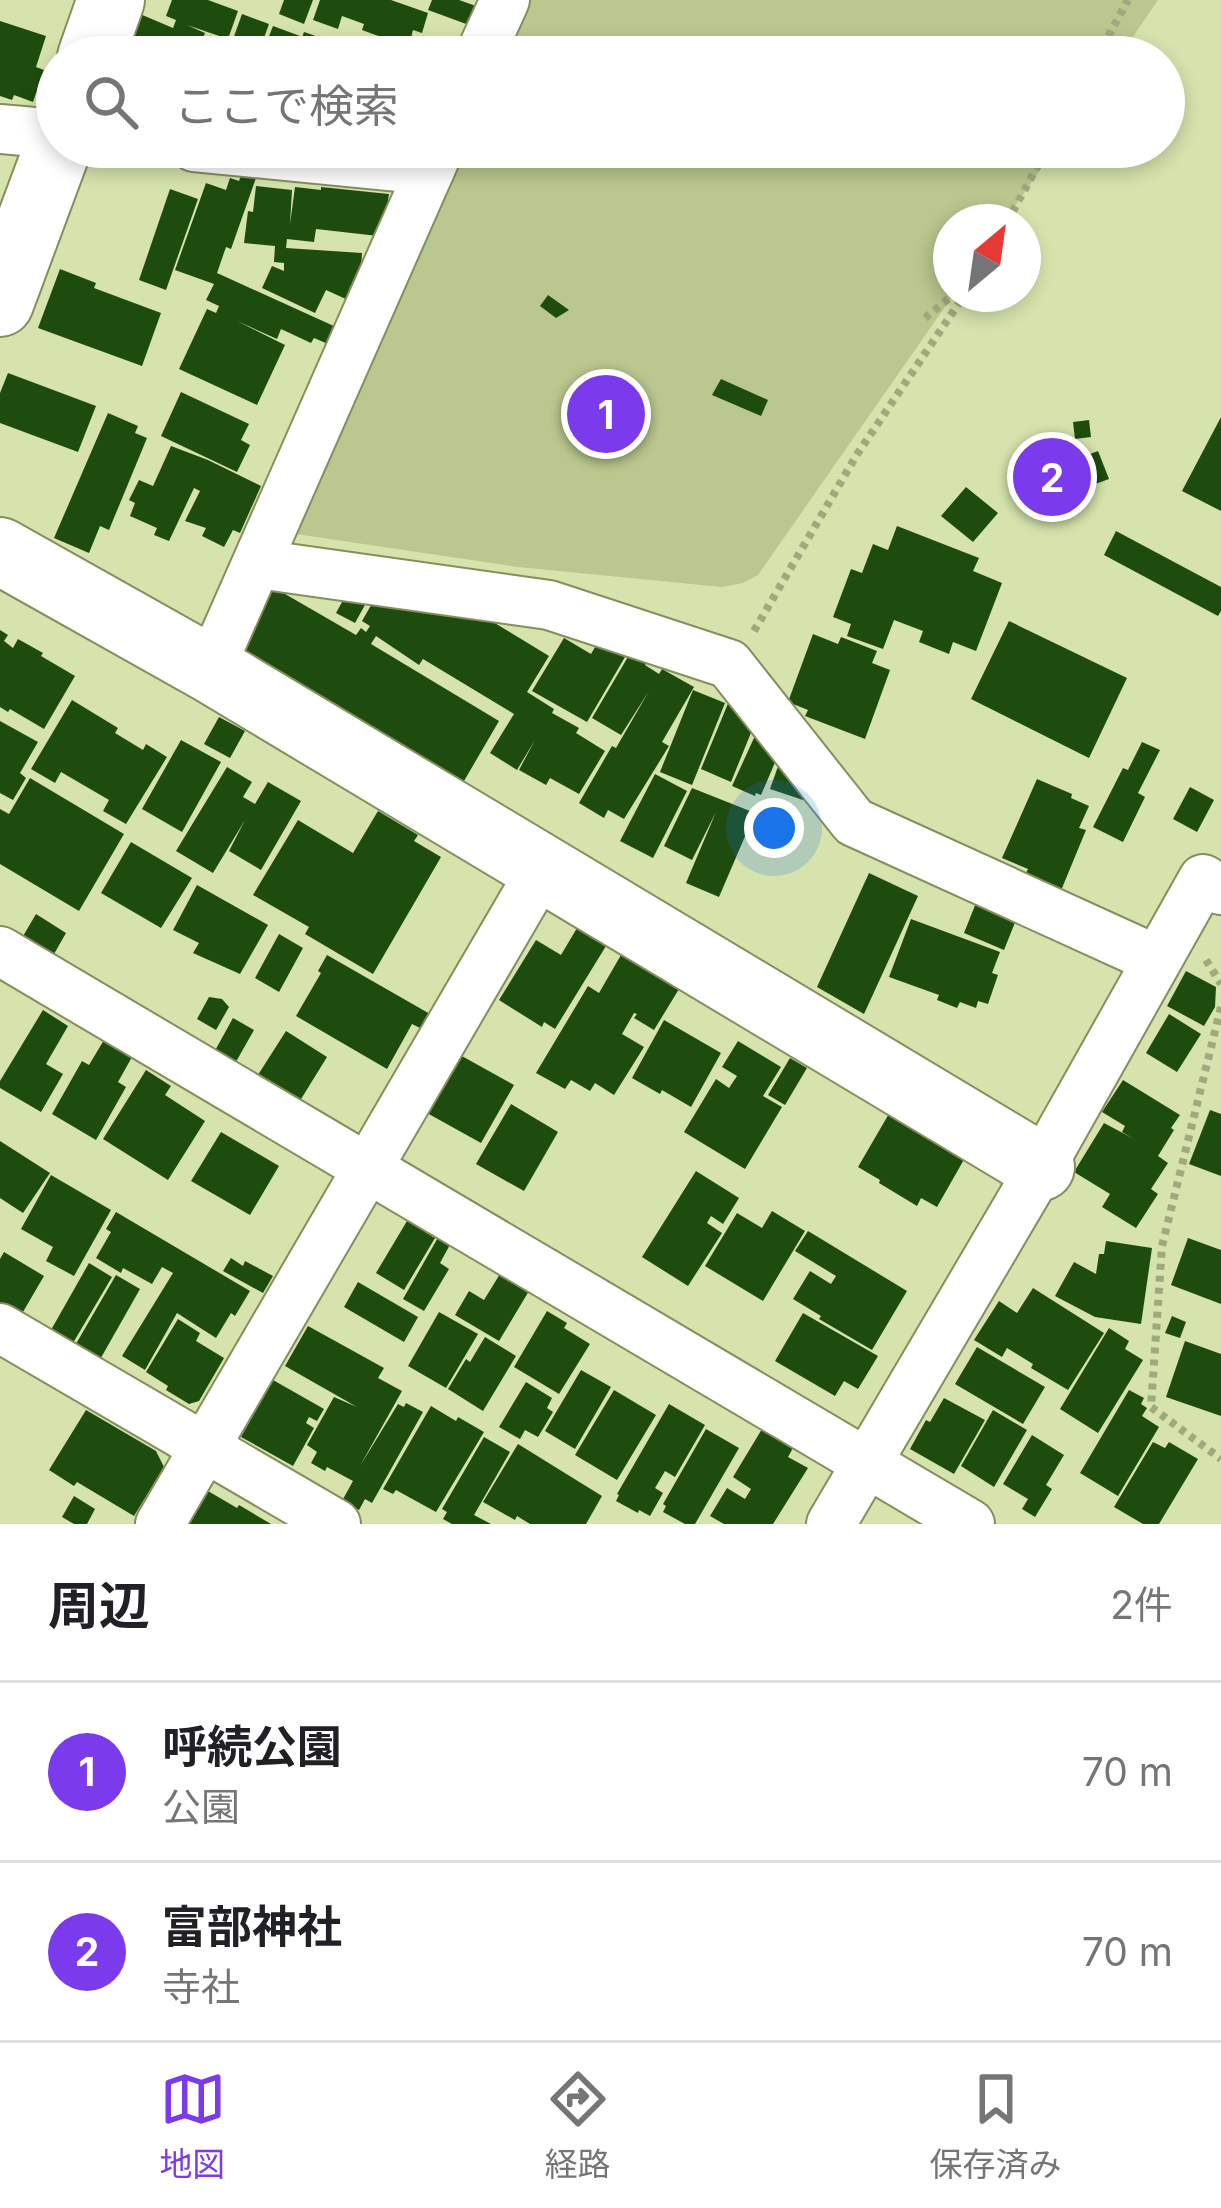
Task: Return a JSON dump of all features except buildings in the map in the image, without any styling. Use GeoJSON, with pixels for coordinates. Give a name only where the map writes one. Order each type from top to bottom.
{"type":"FeatureCollection","features":[{"type":"Feature","properties":{"kind":"street"},"geometry":{"type":"LineString","coordinates":[[98,36],[111,0]]}},
{"type":"Feature","properties":{"kind":"street"},"geometry":{"type":"LineString","coordinates":[[489,36],[505,0]]}},
{"type":"Feature","properties":{"kind":"street"},"geometry":{"type":"LineString","coordinates":[[0,129],[36,132]]}},
{"type":"Feature","properties":{"kind":"street"},"geometry":{"type":"LineString","coordinates":[[0,303],[50,168]]}},
{"type":"Feature","properties":{"kind":"street"},"geometry":{"type":"LineString","coordinates":[[211,669],[431,168]]}},
{"type":"Feature","properties":{"kind":"street"},"geometry":{"type":"LineString","coordinates":[[0,551],[211,669],[1041,1167]]}},
{"type":"Feature","properties":{"kind":"street"},"geometry":{"type":"LineString","coordinates":[[257,564],[550,605],[729,664],[854,822],[1157,960]]}},
{"type":"Feature","properties":{"kind":"street"},"geometry":{"type":"LineString","coordinates":[[160,1524],[542,869]]}},
{"type":"Feature","properties":{"kind":"street"},"geometry":{"type":"LineString","coordinates":[[831,1524],[1203,879],[1221,890]]}},
{"type":"Feature","properties":{"kind":"street"},"geometry":{"type":"LineString","coordinates":[[0,951],[970,1524]]}},
{"type":"Feature","properties":{"kind":"street"},"geometry":{"type":"LineString","coordinates":[[0,1328],[335,1524]]}},
{"type":"Feature","properties":{"kind":"path"},"geometry":{"type":"LineString","coordinates":[[1108,36],[1128,0]]}},
{"type":"Feature","properties":{"kind":"path"},"geometry":{"type":"LineString","coordinates":[[1017,204],[1037,168]]}},
{"type":"Feature","properties":{"kind":"path"},"geometry":{"type":"LineString","coordinates":[[925,318],[933,311]]}},
{"type":"Feature","properties":{"kind":"path"},"geometry":{"type":"LineString","coordinates":[[744,648],[856,456],[953,312]]}},
{"type":"Feature","properties":{"kind":"path"},"geometry":{"type":"LineString","coordinates":[[1221,1007],[1162,1246],[1151,1407],[1221,1459]]}},
{"type":"Feature","properties":{"kind":"green space"},"geometry":{"type":"Polygon","coordinates":[[[525,0],[1158,0],[1133,36],[509,36],[525,0]]]}},
{"type":"Feature","properties":{"kind":"green space"},"geometry":{"type":"Polygon","coordinates":[[[451,168],[1041,168],[1016,204],[933,204],[933,312],[941,312],[758,575],[722,587],[518,567],[289,533],[451,168]]]}},
{"type":"Feature","properties":{"kind":"place","name":"呼続公園"},"geometry":{"type":"Point","coordinates":[606,414]}},
{"type":"Feature","properties":{"kind":"place","name":"富部神社"},"geometry":{"type":"Point","coordinates":[1052,477]}}]}
